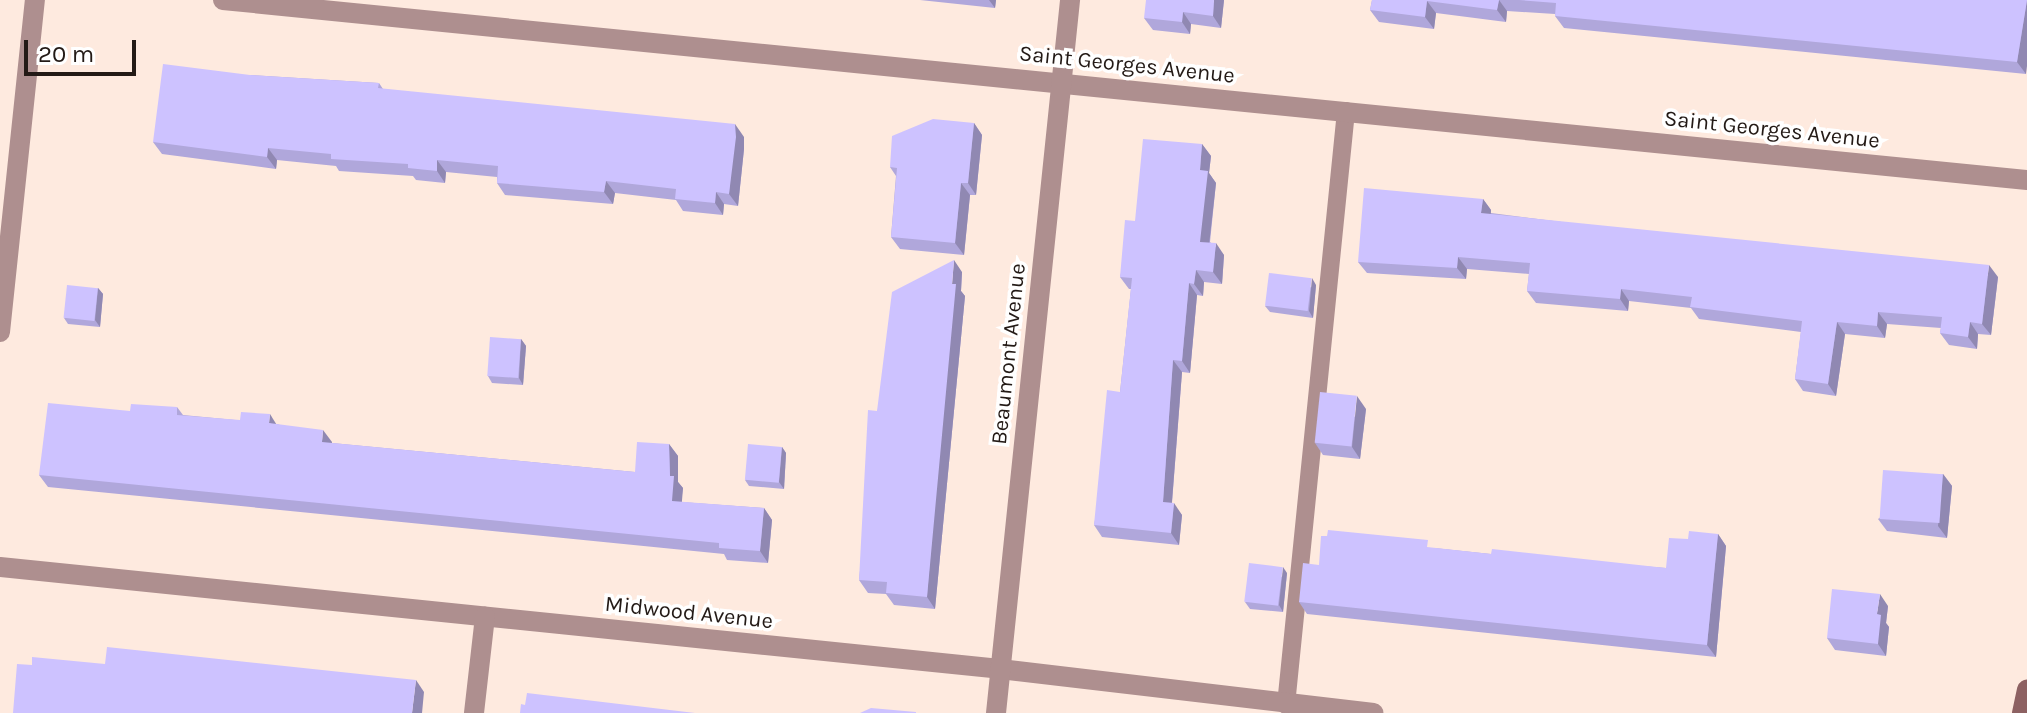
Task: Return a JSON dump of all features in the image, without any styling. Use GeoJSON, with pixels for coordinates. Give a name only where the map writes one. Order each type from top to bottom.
{"type":"FeatureCollection","features":[{"type":"Feature","properties":{"kind":"street"},"geometry":{"type":"LineString","coordinates":[[0,332],[35,0]]}},
{"type":"Feature","properties":{"kind":"street","name":"Saint Georges Avenue"},"geometry":{"type":"LineString","coordinates":[[223,0],[2027,180]]}},
{"type":"Feature","properties":{"kind":"street","name":"Beaumont Avenue"},"geometry":{"type":"LineString","coordinates":[[996,713],[1070,0]]}},
{"type":"Feature","properties":{"kind":"street","name":"Midwood Avenue"},"geometry":{"type":"LineString","coordinates":[[0,567],[1000,669],[1373,713]]}},
{"type":"Feature","properties":{"kind":"street"},"geometry":{"type":"LineString","coordinates":[[474,713],[485,617]]}},
{"type":"Feature","properties":{"kind":"street"},"geometry":{"type":"LineString","coordinates":[[2022,713],[2027,690]]}},
{"type":"Feature","properties":{"kind":"lane"},"geometry":{"type":"LineString","coordinates":[[1286,705],[1346,111]]}},
{"type":"Feature","properties":{"kind":"building"},"geometry":{"type":"Polygon","coordinates":[[[1146,0],[1214,0],[1213,16],[1183,12],[1182,22],[1144,18],[1146,0]]]}},
{"type":"Feature","properties":{"kind":"building"},"geometry":{"type":"Polygon","coordinates":[[[1372,0],[1499,0],[1497,10],[1427,1],[1425,17],[1370,10],[1372,0]]]}},
{"type":"Feature","properties":{"kind":"building"},"geometry":{"type":"Polygon","coordinates":[[[1519,0],[2027,0],[2017,62],[1555,16],[1556,3],[1519,0]]]}},
{"type":"Feature","properties":{"kind":"building"},"geometry":{"type":"Polygon","coordinates":[[[163,64],[250,75],[379,83],[378,88],[735,124],[729,194],[716,192],[715,203],[675,199],[676,189],[606,181],[604,192],[497,183],[498,166],[437,160],[437,171],[408,168],[408,164],[331,159],[331,154],[268,148],[267,157],[153,142],[163,64]]]}},
{"type":"Feature","properties":{"kind":"building"},"geometry":{"type":"Polygon","coordinates":[[[933,119],[974,123],[968,183],[961,183],[955,243],[891,237],[897,168],[890,167],[892,136],[933,119]]]}},
{"type":"Feature","properties":{"kind":"building"},"geometry":{"type":"Polygon","coordinates":[[[1143,139],[1202,144],[1200,170],[1208,171],[1200,242],[1216,243],[1213,272],[1196,270],[1194,284],[1189,283],[1182,361],[1173,360],[1163,502],[1174,503],[1171,533],[1094,525],[1107,390],[1120,392],[1132,278],[1120,277],[1125,220],[1135,221],[1143,139]]]}},
{"type":"Feature","properties":{"kind":"building"},"geometry":{"type":"Polygon","coordinates":[[[1364,188],[1483,199],[1481,213],[1989,265],[1982,324],[1970,322],[1968,337],[1940,333],[1942,317],[1878,312],[1877,326],[1837,322],[1828,384],[1795,379],[1802,321],[1690,307],[1692,297],[1621,289],[1620,299],[1527,291],[1530,263],[1458,257],[1457,268],[1358,262],[1364,188]]]}},
{"type":"Feature","properties":{"kind":"building"},"geometry":{"type":"Polygon","coordinates":[[[954,260],[952,284],[956,284],[927,597],[886,593],[887,582],[859,580],[868,410],[877,411],[892,292],[954,260]]]}},
{"type":"Feature","properties":{"kind":"building"},"geometry":{"type":"Polygon","coordinates":[[[1269,273],[1312,278],[1308,311],[1265,306],[1269,273]]]}},
{"type":"Feature","properties":{"kind":"building"},"geometry":{"type":"Polygon","coordinates":[[[67,285],[98,288],[94,321],[64,318],[67,285]]]}},
{"type":"Feature","properties":{"kind":"building"},"geometry":{"type":"Polygon","coordinates":[[[490,337],[521,339],[518,378],[487,376],[490,337]]]}},
{"type":"Feature","properties":{"kind":"building"},"geometry":{"type":"Polygon","coordinates":[[[1320,392],[1357,396],[1351,447],[1315,443],[1320,392]]]}},
{"type":"Feature","properties":{"kind":"building"},"geometry":{"type":"Polygon","coordinates":[[[48,403],[130,411],[131,404],[177,407],[177,415],[240,420],[241,412],[270,414],[269,423],[323,430],[322,442],[635,472],[637,442],[669,444],[670,476],[674,476],[672,501],[764,508],[760,551],[719,548],[719,543],[39,475],[48,403]]]}},
{"type":"Feature","properties":{"kind":"building"},"geometry":{"type":"Polygon","coordinates":[[[748,444],[782,447],[779,483],[745,480],[748,444]]]}},
{"type":"Feature","properties":{"kind":"building"},"geometry":{"type":"Polygon","coordinates":[[[1883,470],[1943,474],[1939,523],[1880,519],[1883,470]]]}},
{"type":"Feature","properties":{"kind":"building"},"geometry":{"type":"Polygon","coordinates":[[[1328,530],[1428,540],[1427,547],[1491,554],[1492,549],[1666,568],[1669,538],[1688,539],[1689,531],[1718,534],[1707,645],[1299,602],[1303,563],[1319,565],[1321,536],[1327,536],[1328,530]]]}},
{"type":"Feature","properties":{"kind":"building"},"geometry":{"type":"Polygon","coordinates":[[[1249,563],[1283,567],[1278,606],[1244,602],[1249,563]]]}},
{"type":"Feature","properties":{"kind":"building"},"geometry":{"type":"Polygon","coordinates":[[[1832,589],[1880,594],[1878,644],[1827,638],[1832,589]]]}},
{"type":"Feature","properties":{"kind":"building"},"geometry":{"type":"Polygon","coordinates":[[[107,647],[416,680],[412,713],[13,713],[17,664],[32,665],[32,657],[105,664],[107,647]]]}},
{"type":"Feature","properties":{"kind":"building"},"geometry":{"type":"Polygon","coordinates":[[[527,693],[695,713],[520,713],[527,693]]]}},
{"type":"Feature","properties":{"kind":"building"},"geometry":{"type":"Polygon","coordinates":[[[871,708],[916,712],[916,713],[860,713],[871,708]]]}}]}
